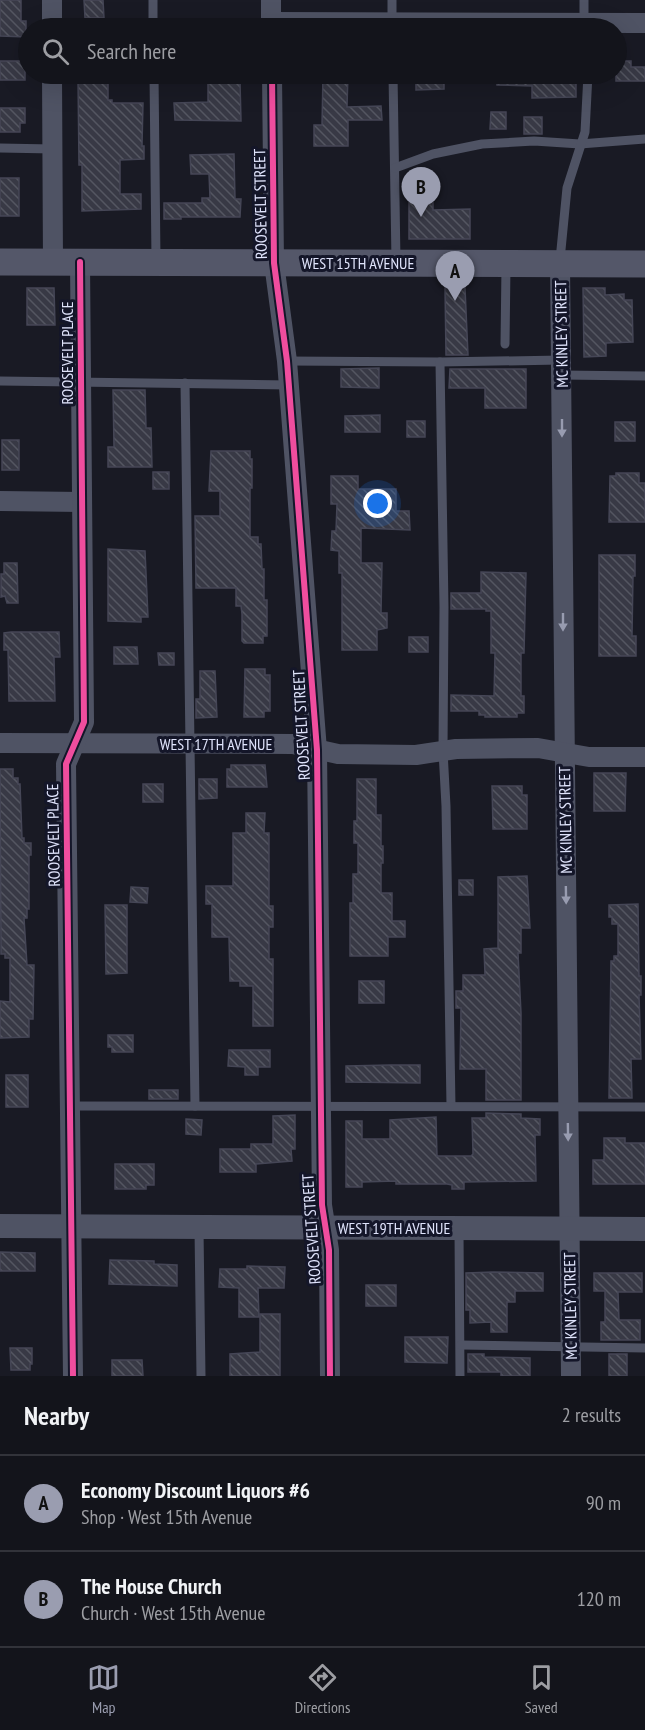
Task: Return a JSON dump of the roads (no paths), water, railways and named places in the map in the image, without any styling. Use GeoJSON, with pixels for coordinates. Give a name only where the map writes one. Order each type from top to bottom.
{"type":"FeatureCollection","features":[{"type":"Feature","properties":{"kind":"main road","name":"WEST 15TH AVENUE"},"geometry":{"type":"LineString","coordinates":[[0,262],[645,264]]}},
{"type":"Feature","properties":{"kind":"street"},"geometry":{"type":"LineString","coordinates":[[52,0],[52,18]]}},
{"type":"Feature","properties":{"kind":"street"},"geometry":{"type":"LineString","coordinates":[[271,0],[271,18]]}},
{"type":"Feature","properties":{"kind":"street"},"geometry":{"type":"LineString","coordinates":[[627,24],[645,23]]}},
{"type":"Feature","properties":{"kind":"street"},"geometry":{"type":"LineString","coordinates":[[52,84],[53,262]]}},
{"type":"Feature","properties":{"kind":"street","name":"ROOSEVELT STREET"},"geometry":{"type":"LineString","coordinates":[[272,84],[274,263],[288,361],[317,750],[322,1210],[328,1250],[330,1376]]}},
{"type":"Feature","properties":{"kind":"street","name":"ROOSEVELT PLACE"},"geometry":{"type":"LineString","coordinates":[[73,1376],[66,764],[84,722],[80,262]]}},
{"type":"Feature","properties":{"kind":"street","name":"MC KINLEY STREET"},"geometry":{"type":"LineString","coordinates":[[560,264],[571,1376]]}},
{"type":"Feature","properties":{"kind":"street"},"geometry":{"type":"LineString","coordinates":[[0,501],[82,502]]}},
{"type":"Feature","properties":{"kind":"street","name":"WEST 17TH AVENUE"},"geometry":{"type":"LineString","coordinates":[[0,743],[293,744],[338,754],[416,755],[443,751],[538,748],[589,757],[645,757]]}},
{"type":"Feature","properties":{"kind":"street","name":"WEST 19TH AVENUE"},"geometry":{"type":"LineString","coordinates":[[0,1226],[645,1229]]}},
{"type":"Feature","properties":{"kind":"lane"},"geometry":{"type":"LineString","coordinates":[[392,0],[392,18]]}},
{"type":"Feature","properties":{"kind":"lane"},"geometry":{"type":"LineString","coordinates":[[584,0],[584,18]]}},
{"type":"Feature","properties":{"kind":"lane"},"geometry":{"type":"LineString","coordinates":[[154,18],[156,1]]}},
{"type":"Feature","properties":{"kind":"lane"},"geometry":{"type":"LineString","coordinates":[[154,84],[156,262]]}},
{"type":"Feature","properties":{"kind":"lane"},"geometry":{"type":"LineString","coordinates":[[393,84],[396,263]]}},
{"type":"Feature","properties":{"kind":"lane"},"geometry":{"type":"LineString","coordinates":[[560,264],[567,188],[585,132],[587,84]]}},
{"type":"Feature","properties":{"kind":"lane"},"geometry":{"type":"LineString","coordinates":[[395,168],[433,154],[482,144],[534,141],[580,144],[645,139]]}},
{"type":"Feature","properties":{"kind":"lane"},"geometry":{"type":"LineString","coordinates":[[0,149],[52,149]]}},
{"type":"Feature","properties":{"kind":"lane"},"geometry":{"type":"LineString","coordinates":[[505,344],[506,264]]}},
{"type":"Feature","properties":{"kind":"lane"},"geometry":{"type":"LineString","coordinates":[[288,361],[440,363],[561,368],[645,376]]}},
{"type":"Feature","properties":{"kind":"lane"},"geometry":{"type":"LineString","coordinates":[[440,363],[444,608],[443,751],[446,806],[450,1106]]}},
{"type":"Feature","properties":{"kind":"lane"},"geometry":{"type":"LineString","coordinates":[[0,381],[289,384]]}},
{"type":"Feature","properties":{"kind":"lane"},"geometry":{"type":"LineString","coordinates":[[185,383],[195,1106]]}},
{"type":"Feature","properties":{"kind":"lane"},"geometry":{"type":"LineString","coordinates":[[70,1106],[645,1107]]}},
{"type":"Feature","properties":{"kind":"lane"},"geometry":{"type":"LineString","coordinates":[[199,1227],[201,1376]]}},
{"type":"Feature","properties":{"kind":"lane"},"geometry":{"type":"LineString","coordinates":[[459,1228],[460,1376]]}},
{"type":"Feature","properties":{"kind":"lane"},"geometry":{"type":"LineString","coordinates":[[461,1345],[645,1348]]}},
{"type":"Feature","properties":{"kind":"place","name":"The House Church"},"geometry":{"type":"Point","coordinates":[421,217]}},
{"type":"Feature","properties":{"kind":"place","name":"Economy Discount Liquors #6"},"geometry":{"type":"Point","coordinates":[455,301]}}]}
